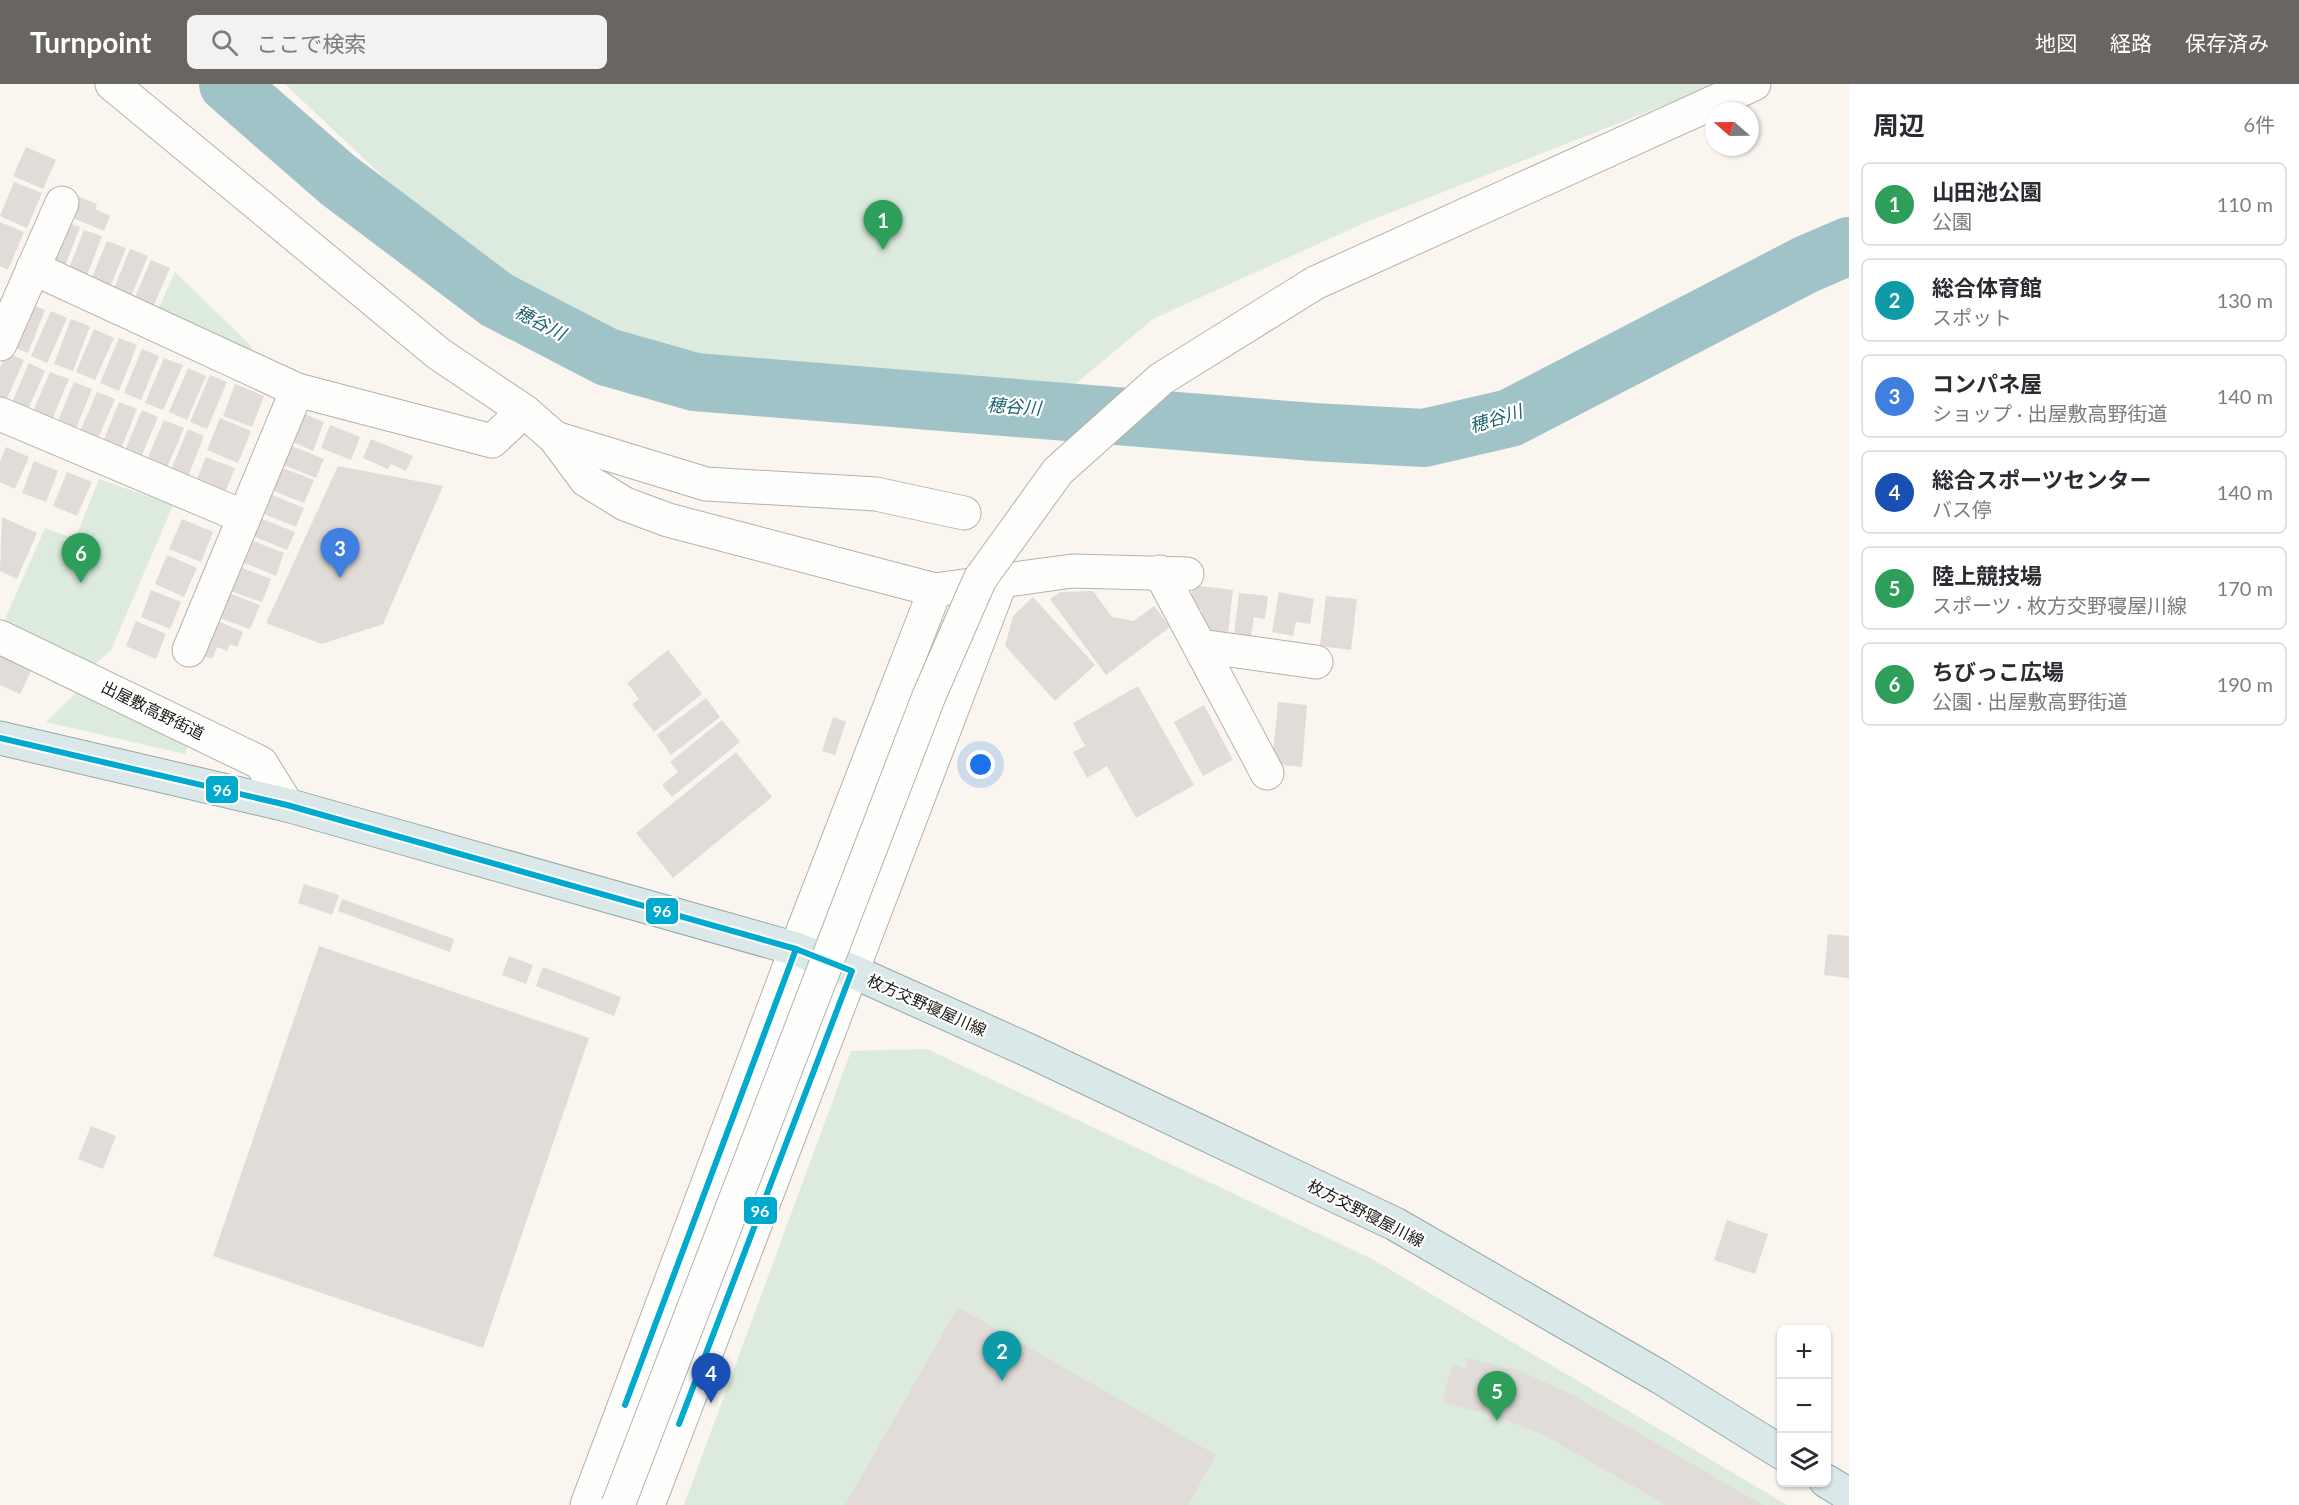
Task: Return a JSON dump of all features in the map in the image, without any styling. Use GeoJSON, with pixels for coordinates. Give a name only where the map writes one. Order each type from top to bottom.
{"type":"FeatureCollection","features":[{"type":"Feature","properties":{"kind":"main road","name":"枚方交野寝屋川線"},"geometry":{"type":"LineString","coordinates":[[0,738],[288,805],[796,949],[852,971],[1030,1051],[1395,1224],[1660,1377],[1777,1450]]}},
{"type":"Feature","properties":{"kind":"main road"},"geometry":{"type":"LineString","coordinates":[[1831,1484],[1849,1495]]}},
{"type":"Feature","properties":{"kind":"street"},"geometry":{"type":"LineString","coordinates":[[112,84],[439,354],[524,411],[555,438],[586,480],[625,504],[668,520],[934,590],[1072,571],[1173,573],[1200,646],[1267,773]]}},
{"type":"Feature","properties":{"kind":"street"},"geometry":{"type":"LineString","coordinates":[[618,1505],[925,707],[980,579],[1058,471],[1161,379],[1315,283],[1754,84]]}},
{"type":"Feature","properties":{"kind":"street"},"geometry":{"type":"LineString","coordinates":[[0,344],[62,203]]}},
{"type":"Feature","properties":{"kind":"street"},"geometry":{"type":"LineString","coordinates":[[33,268],[297,390],[492,441],[524,411]]}},
{"type":"Feature","properties":{"kind":"street"},"geometry":{"type":"LineString","coordinates":[[189,650],[297,390]]}},
{"type":"Feature","properties":{"kind":"street"},"geometry":{"type":"LineString","coordinates":[[0,414],[244,517]]}},
{"type":"Feature","properties":{"kind":"street"},"geometry":{"type":"LineString","coordinates":[[555,438],[706,484],[876,494],[963,513]]}},
{"type":"Feature","properties":{"kind":"street"},"geometry":{"type":"LineString","coordinates":[[648,1505],[1001,581]]}},
{"type":"Feature","properties":{"kind":"street"},"geometry":{"type":"LineString","coordinates":[[587,1505],[934,590]]}},
{"type":"Feature","properties":{"kind":"street","name":"出屋敷高野街道"},"geometry":{"type":"LineString","coordinates":[[0,637],[261,762],[288,805]]}},
{"type":"Feature","properties":{"kind":"street"},"geometry":{"type":"LineString","coordinates":[[1200,646],[1316,662]]}},
{"type":"Feature","properties":{"kind":"green space"},"geometry":{"type":"Polygon","coordinates":[[[285,84],[1719,84],[1364,223],[1153,319],[1060,397],[854,384],[692,367],[588,333],[489,277],[285,84]]]}},
{"type":"Feature","properties":{"kind":"green space"},"geometry":{"type":"Polygon","coordinates":[[[175,272],[252,347],[249,354],[157,312],[175,272]]]}},
{"type":"Feature","properties":{"kind":"green space"},"geometry":{"type":"Polygon","coordinates":[[[99,479],[173,505],[111,650],[94,665],[2,626],[45,528],[75,539],[99,479]]]}},
{"type":"Feature","properties":{"kind":"green space"},"geometry":{"type":"Polygon","coordinates":[[[81,688],[190,739],[185,754],[46,722],[81,688]]]}},
{"type":"Feature","properties":{"kind":"green space"},"geometry":{"type":"Polygon","coordinates":[[[927,1049],[1374,1260],[1787,1505],[684,1505],[851,1051],[927,1049]]]}},
{"type":"Feature","properties":{"kind":"building"},"geometry":{"type":"Polygon","coordinates":[[[26,147],[56,160],[43,189],[13,176],[26,147]]]}},
{"type":"Feature","properties":{"kind":"building"},"geometry":{"type":"Polygon","coordinates":[[[14,182],[42,193],[27,228],[0,216],[14,182]]]}},
{"type":"Feature","properties":{"kind":"building"},"geometry":{"type":"Polygon","coordinates":[[[75,195],[97,204],[95,209],[110,216],[104,231],[66,215],[75,195]]]}},
{"type":"Feature","properties":{"kind":"building"},"geometry":{"type":"Polygon","coordinates":[[[61,220],[80,227],[62,274],[49,269],[61,220]]]}},
{"type":"Feature","properties":{"kind":"building"},"geometry":{"type":"Polygon","coordinates":[[[0,222],[24,232],[8,270],[0,266],[0,222]]]}},
{"type":"Feature","properties":{"kind":"building"},"geometry":{"type":"Polygon","coordinates":[[[84,230],[102,236],[84,283],[66,276],[84,230]]]}},
{"type":"Feature","properties":{"kind":"building"},"geometry":{"type":"Polygon","coordinates":[[[107,241],[126,248],[108,292],[89,285],[107,241]]]}},
{"type":"Feature","properties":{"kind":"building"},"geometry":{"type":"Polygon","coordinates":[[[130,249],[148,256],[129,301],[112,294],[130,249]]]}},
{"type":"Feature","properties":{"kind":"building"},"geometry":{"type":"Polygon","coordinates":[[[151,260],[170,268],[151,312],[132,304],[151,260]]]}},
{"type":"Feature","properties":{"kind":"building"},"geometry":{"type":"Polygon","coordinates":[[[28,303],[45,310],[28,353],[11,346],[28,303]]]}},
{"type":"Feature","properties":{"kind":"building"},"geometry":{"type":"Polygon","coordinates":[[[51,311],[67,318],[47,363],[31,356],[51,311]]]}},
{"type":"Feature","properties":{"kind":"building"},"geometry":{"type":"Polygon","coordinates":[[[71,319],[90,326],[73,371],[54,364],[71,319]]]}},
{"type":"Feature","properties":{"kind":"building"},"geometry":{"type":"Polygon","coordinates":[[[94,329],[114,338],[95,380],[76,372],[94,329]]]}},
{"type":"Feature","properties":{"kind":"building"},"geometry":{"type":"Polygon","coordinates":[[[119,338],[137,345],[119,391],[100,383],[119,338]]]}},
{"type":"Feature","properties":{"kind":"building"},"geometry":{"type":"Polygon","coordinates":[[[142,349],[159,356],[141,400],[124,393],[142,349]]]}},
{"type":"Feature","properties":{"kind":"building"},"geometry":{"type":"Polygon","coordinates":[[[7,353],[24,360],[5,403],[0,401],[0,368],[7,353]]]}},
{"type":"Feature","properties":{"kind":"building"},"geometry":{"type":"Polygon","coordinates":[[[164,358],[183,365],[163,410],[145,403],[164,358]]]}},
{"type":"Feature","properties":{"kind":"building"},"geometry":{"type":"Polygon","coordinates":[[[29,363],[45,371],[26,414],[10,407],[29,363]]]}},
{"type":"Feature","properties":{"kind":"building"},"geometry":{"type":"Polygon","coordinates":[[[188,368],[206,376],[187,420],[169,412],[188,368]]]}},
{"type":"Feature","properties":{"kind":"building"},"geometry":{"type":"Polygon","coordinates":[[[50,372],[69,379],[50,424],[31,416],[50,372]]]}},
{"type":"Feature","properties":{"kind":"building"},"geometry":{"type":"Polygon","coordinates":[[[210,375],[227,382],[207,429],[190,422],[210,375]]]}},
{"type":"Feature","properties":{"kind":"building"},"geometry":{"type":"Polygon","coordinates":[[[74,382],[92,389],[74,433],[56,426],[74,382]]]}},
{"type":"Feature","properties":{"kind":"building"},"geometry":{"type":"Polygon","coordinates":[[[235,384],[264,396],[252,427],[223,416],[235,384]]]}},
{"type":"Feature","properties":{"kind":"building"},"geometry":{"type":"Polygon","coordinates":[[[97,392],[115,399],[97,441],[79,434],[97,392]]]}},
{"type":"Feature","properties":{"kind":"building"},"geometry":{"type":"Polygon","coordinates":[[[119,402],[137,409],[119,454],[101,447],[119,402]]]}},
{"type":"Feature","properties":{"kind":"building"},"geometry":{"type":"Polygon","coordinates":[[[142,410],[158,417],[139,462],[123,455],[142,410]]]}},
{"type":"Feature","properties":{"kind":"building"},"geometry":{"type":"Polygon","coordinates":[[[300,412],[324,422],[313,451],[289,440],[300,412]]]}},
{"type":"Feature","properties":{"kind":"building"},"geometry":{"type":"Polygon","coordinates":[[[220,418],[251,431],[238,463],[207,450],[220,418]]]}},
{"type":"Feature","properties":{"kind":"building"},"geometry":{"type":"Polygon","coordinates":[[[164,420],[184,428],[165,472],[145,464],[164,420]]]}},
{"type":"Feature","properties":{"kind":"building"},"geometry":{"type":"Polygon","coordinates":[[[330,425],[360,437],[351,460],[321,448],[330,425]]]}},
{"type":"Feature","properties":{"kind":"building"},"geometry":{"type":"Polygon","coordinates":[[[188,429],[204,436],[185,484],[168,477],[188,429]]]}},
{"type":"Feature","properties":{"kind":"building"},"geometry":{"type":"Polygon","coordinates":[[[371,439],[413,456],[406,471],[391,464],[388,469],[363,458],[371,439]]]}},
{"type":"Feature","properties":{"kind":"building"},"geometry":{"type":"Polygon","coordinates":[[[284,443],[324,459],[316,478],[276,462],[284,443]]]}},
{"type":"Feature","properties":{"kind":"building"},"geometry":{"type":"Polygon","coordinates":[[[6,447],[29,457],[15,489],[0,482],[0,461],[6,447]]]}},
{"type":"Feature","properties":{"kind":"building"},"geometry":{"type":"Polygon","coordinates":[[[206,457],[235,468],[223,498],[194,486],[206,457]]]}},
{"type":"Feature","properties":{"kind":"building"},"geometry":{"type":"Polygon","coordinates":[[[34,461],[58,471],[46,502],[22,493],[34,461]]]}},
{"type":"Feature","properties":{"kind":"building"},"geometry":{"type":"Polygon","coordinates":[[[275,465],[314,480],[304,503],[266,488],[275,465]]]}},
{"type":"Feature","properties":{"kind":"building"},"geometry":{"type":"Polygon","coordinates":[[[338,466],[443,486],[383,624],[322,644],[266,623],[338,466]]]}},
{"type":"Feature","properties":{"kind":"building"},"geometry":{"type":"Polygon","coordinates":[[[67,472],[92,482],[77,516],[53,506],[67,472]]]}},
{"type":"Feature","properties":{"kind":"building"},"geometry":{"type":"Polygon","coordinates":[[[265,492],[304,508],[296,527],[257,511],[265,492]]]}},
{"type":"Feature","properties":{"kind":"building"},"geometry":{"type":"Polygon","coordinates":[[[255,516],[295,532],[287,550],[248,534],[255,516]]]}},
{"type":"Feature","properties":{"kind":"building"},"geometry":{"type":"Polygon","coordinates":[[[2,517],[37,533],[17,579],[0,571],[2,517]]]}},
{"type":"Feature","properties":{"kind":"building"},"geometry":{"type":"Polygon","coordinates":[[[182,519],[213,532],[201,562],[169,549],[182,519]]]}},
{"type":"Feature","properties":{"kind":"building"},"geometry":{"type":"Polygon","coordinates":[[[246,538],[284,553],[276,576],[237,560],[246,538]]]}},
{"type":"Feature","properties":{"kind":"building"},"geometry":{"type":"Polygon","coordinates":[[[167,555],[197,568],[184,597],[155,584],[167,555]]]}},
{"type":"Feature","properties":{"kind":"building"},"geometry":{"type":"Polygon","coordinates":[[[235,565],[271,579],[262,602],[225,589],[235,565]]]}},
{"type":"Feature","properties":{"kind":"building"},"geometry":{"type":"Polygon","coordinates":[[[1193,585],[1233,590],[1228,633],[1199,629],[1202,610],[1190,608],[1193,585]]]}},
{"type":"Feature","properties":{"kind":"building"},"geometry":{"type":"Polygon","coordinates":[[[151,590],[181,602],[170,629],[141,617],[151,590]]]}},
{"type":"Feature","properties":{"kind":"building"},"geometry":{"type":"Polygon","coordinates":[[[224,591],[260,605],[250,629],[214,616],[224,591]]]}},
{"type":"Feature","properties":{"kind":"building"},"geometry":{"type":"Polygon","coordinates":[[[1093,591],[1112,617],[1134,621],[1154,606],[1170,627],[1106,675],[1050,599],[1060,592],[1093,591]]]}},
{"type":"Feature","properties":{"kind":"building"},"geometry":{"type":"Polygon","coordinates":[[[1279,592],[1314,599],[1310,624],[1296,622],[1293,636],[1272,632],[1279,592]]]}},
{"type":"Feature","properties":{"kind":"building"},"geometry":{"type":"Polygon","coordinates":[[[1239,593],[1268,596],[1265,619],[1254,617],[1251,636],[1234,634],[1239,593]]]}},
{"type":"Feature","properties":{"kind":"building"},"geometry":{"type":"Polygon","coordinates":[[[1326,596],[1357,599],[1351,650],[1320,646],[1326,596]]]}},
{"type":"Feature","properties":{"kind":"building"},"geometry":{"type":"Polygon","coordinates":[[[1033,597],[1095,665],[1055,701],[1005,646],[1013,616],[1033,597]]]}},
{"type":"Feature","properties":{"kind":"building"},"geometry":{"type":"Polygon","coordinates":[[[211,618],[243,632],[237,647],[230,644],[227,651],[217,647],[212,659],[197,653],[211,618]]]}},
{"type":"Feature","properties":{"kind":"building"},"geometry":{"type":"Polygon","coordinates":[[[136,621],[166,634],[156,659],[126,646],[136,621]]]}},
{"type":"Feature","properties":{"kind":"building"},"geometry":{"type":"Polygon","coordinates":[[[668,650],[702,694],[654,732],[632,704],[639,699],[627,683],[668,650]]]}},
{"type":"Feature","properties":{"kind":"building"},"geometry":{"type":"Polygon","coordinates":[[[0,654],[32,669],[20,694],[0,685],[0,654]]]}},
{"type":"Feature","properties":{"kind":"building"},"geometry":{"type":"Polygon","coordinates":[[[1138,686],[1194,785],[1136,818],[1107,766],[1087,778],[1073,752],[1085,746],[1073,723],[1138,686]]]}},
{"type":"Feature","properties":{"kind":"building"},"geometry":{"type":"Polygon","coordinates":[[[706,698],[720,717],[671,755],[657,735],[706,698]]]}},
{"type":"Feature","properties":{"kind":"building"},"geometry":{"type":"Polygon","coordinates":[[[1278,702],[1307,705],[1302,767],[1272,764],[1278,702]]]}},
{"type":"Feature","properties":{"kind":"building"},"geometry":{"type":"Polygon","coordinates":[[[1204,705],[1233,760],[1203,776],[1174,722],[1204,705]]]}},
{"type":"Feature","properties":{"kind":"building"},"geometry":{"type":"Polygon","coordinates":[[[833,717],[846,722],[835,755],[822,751],[833,717]]]}},
{"type":"Feature","properties":{"kind":"building"},"geometry":{"type":"Polygon","coordinates":[[[722,720],[740,742],[672,797],[662,785],[678,772],[670,762],[722,720]]]}},
{"type":"Feature","properties":{"kind":"building"},"geometry":{"type":"Polygon","coordinates":[[[736,752],[772,797],[673,878],[636,833],[736,752]]]}},
{"type":"Feature","properties":{"kind":"building"},"geometry":{"type":"Polygon","coordinates":[[[304,884],[339,895],[332,915],[298,903],[304,884]]]}},
{"type":"Feature","properties":{"kind":"building"},"geometry":{"type":"Polygon","coordinates":[[[342,899],[454,939],[450,952],[338,911],[342,899]]]}},
{"type":"Feature","properties":{"kind":"building"},"geometry":{"type":"Polygon","coordinates":[[[1828,934],[1849,936],[1849,978],[1824,975],[1828,934]]]}},
{"type":"Feature","properties":{"kind":"building"},"geometry":{"type":"Polygon","coordinates":[[[319,946],[589,1038],[483,1348],[213,1256],[319,946]]]}},
{"type":"Feature","properties":{"kind":"building"},"geometry":{"type":"Polygon","coordinates":[[[509,956],[533,965],[526,984],[502,975],[509,956]]]}},
{"type":"Feature","properties":{"kind":"building"},"geometry":{"type":"Polygon","coordinates":[[[543,967],[621,997],[614,1016],[536,986],[543,967]]]}},
{"type":"Feature","properties":{"kind":"building"},"geometry":{"type":"Polygon","coordinates":[[[91,1126],[116,1136],[103,1169],[78,1159],[91,1126]]]}},
{"type":"Feature","properties":{"kind":"building"},"geometry":{"type":"Polygon","coordinates":[[[1727,1220],[1768,1234],[1755,1274],[1714,1260],[1727,1220]]]}},
{"type":"Feature","properties":{"kind":"building"},"geometry":{"type":"Polygon","coordinates":[[[958,1307],[1216,1455],[1188,1505],[845,1505],[958,1307]]]}},
{"type":"Feature","properties":{"kind":"building"},"geometry":{"type":"Polygon","coordinates":[[[1467,1358],[1517,1370],[1571,1394],[1763,1505],[1666,1505],[1542,1434],[1491,1415],[1442,1402],[1453,1364],[1465,1368],[1467,1358]]]}},
{"type":"Feature","properties":{"kind":"waterway","name":"穂谷川"},"geometry":{"type":"LineString","coordinates":[[228,84],[338,180],[497,300],[607,357],[695,382],[1313,432],[1424,438],[1510,418],[1807,264],[1849,246]]}},
{"type":"Feature","properties":{"kind":"transit line","name":"96"},"geometry":{"type":"LineString","coordinates":[[0,738],[287,805],[796,949],[852,971],[679,1424]]}},
{"type":"Feature","properties":{"kind":"transit line","name":"96"},"geometry":{"type":"LineString","coordinates":[[625,1405],[796,949]]}},
{"type":"Feature","properties":{"kind":"place","name":"山田池公園"},"geometry":{"type":"Point","coordinates":[883,250]}},
{"type":"Feature","properties":{"kind":"place","name":"コンパネ屋"},"geometry":{"type":"Point","coordinates":[340,578]}},
{"type":"Feature","properties":{"kind":"place","name":"ちびっこ広場"},"geometry":{"type":"Point","coordinates":[81,583]}},
{"type":"Feature","properties":{"kind":"place","name":"総合体育館"},"geometry":{"type":"Point","coordinates":[1002,1381]}},
{"type":"Feature","properties":{"kind":"place","name":"総合スポーツセンター"},"geometry":{"type":"Point","coordinates":[711,1403]}},
{"type":"Feature","properties":{"kind":"place","name":"陸上競技場"},"geometry":{"type":"Point","coordinates":[1497,1421]}}]}
